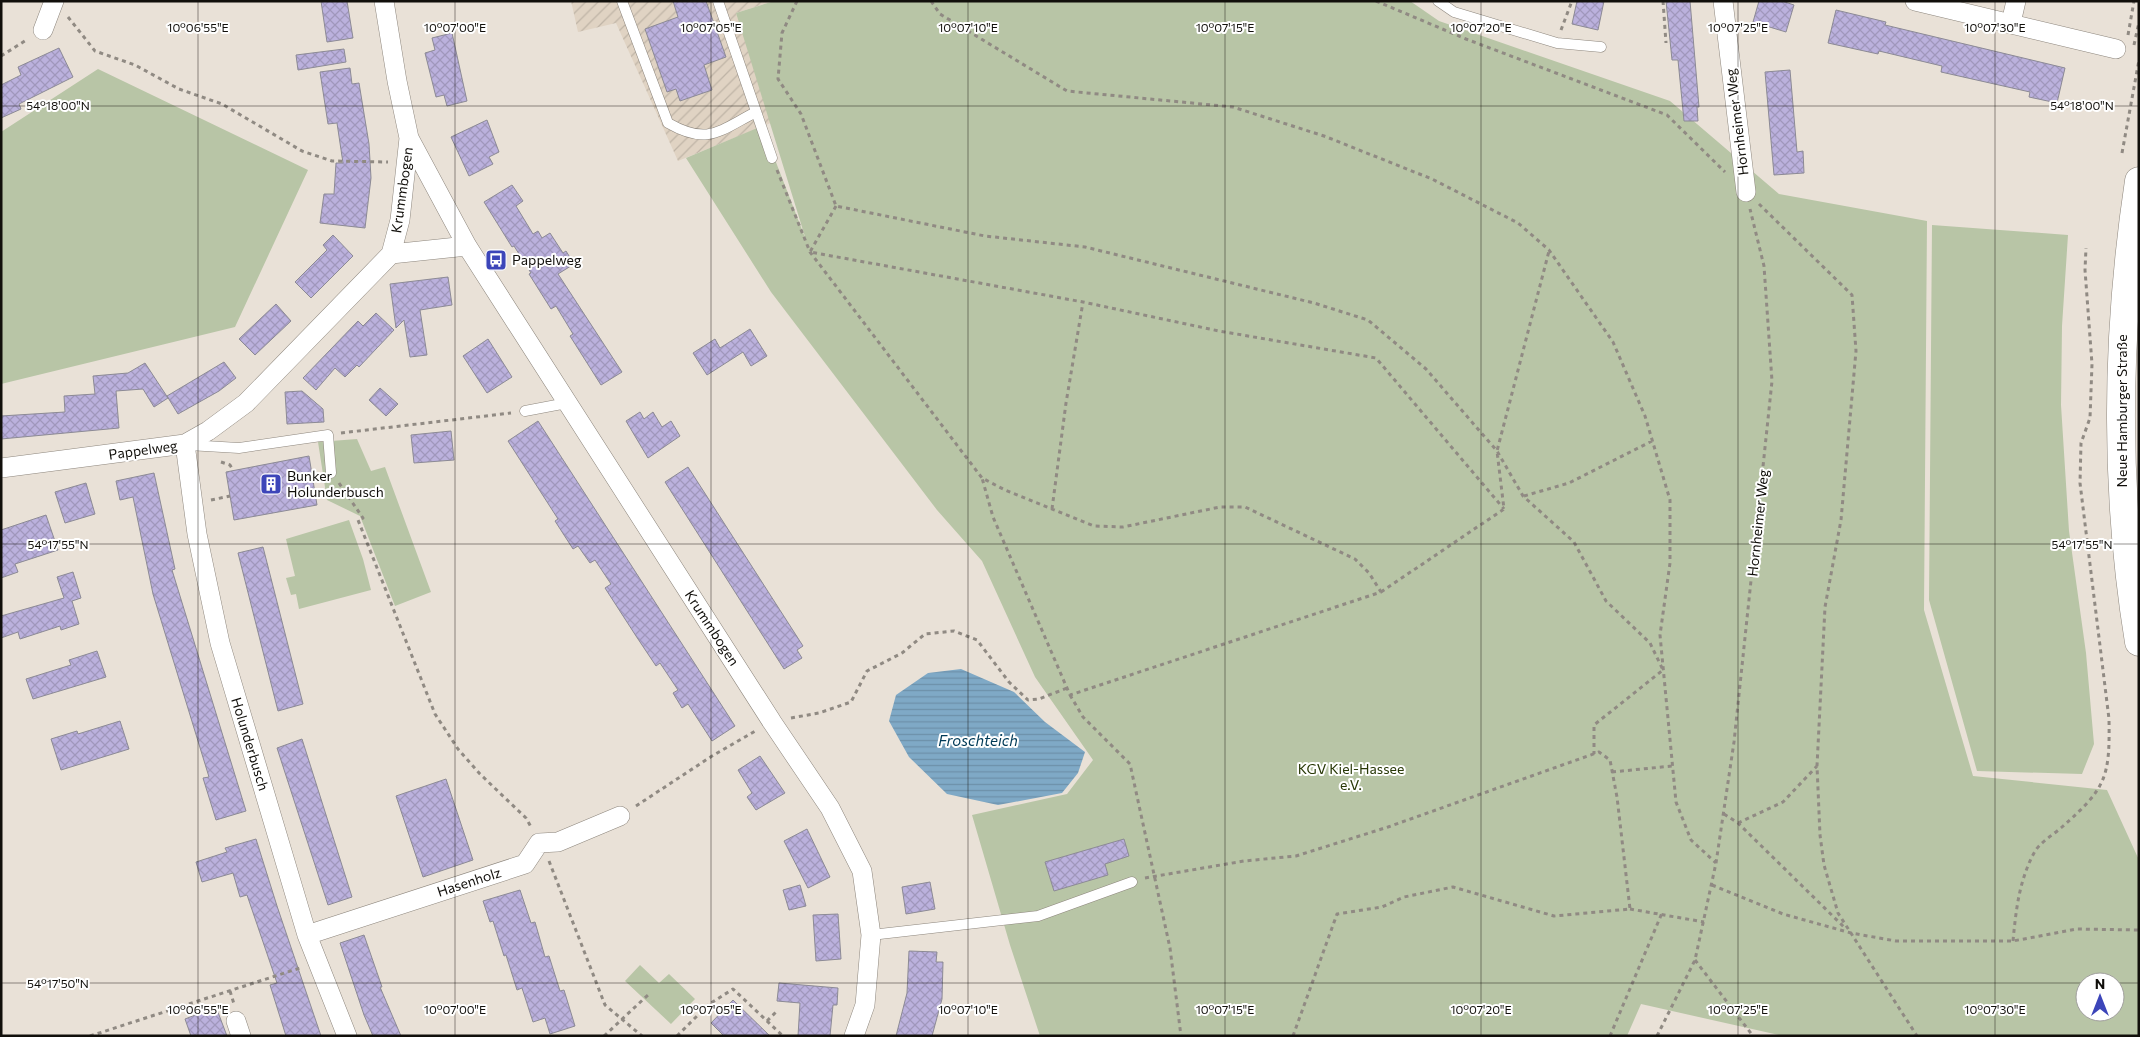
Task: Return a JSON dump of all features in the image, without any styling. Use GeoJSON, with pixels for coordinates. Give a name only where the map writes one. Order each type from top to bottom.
{"type":"FeatureCollection","features":[{"type":"Feature","properties":{"kind":"main road","name":"Neue Hamburger Straße"},"geometry":{"type":"LineString","coordinates":[[2139,181],[2123,311],[2120,435],[2127,570],[2139,642]]}},
{"type":"Feature","properties":{"kind":"street","name":"Krummbogen"},"geometry":{"type":"LineString","coordinates":[[384,1],[397,81],[409,138],[467,246],[772,722],[830,808],[862,871],[871,935],[864,1006],[854,1036]]}},
{"type":"Feature","properties":{"kind":"street","name":"Hornheimer Weg"},"geometry":{"type":"LineString","coordinates":[[1723,1],[1746,192]]}},
{"type":"Feature","properties":{"kind":"street"},"geometry":{"type":"LineString","coordinates":[[1916,1],[2125,49]]}},
{"type":"Feature","properties":{"kind":"street"},"geometry":{"type":"LineString","coordinates":[[2011,23],[2016,1]]}},
{"type":"Feature","properties":{"kind":"street"},"geometry":{"type":"LineString","coordinates":[[44,30],[60,5]]}},
{"type":"Feature","properties":{"kind":"street","name":"Krummbogen"},"geometry":{"type":"LineString","coordinates":[[409,138],[400,220],[391,254],[467,246]]}},
{"type":"Feature","properties":{"kind":"street","name":"Pappelweg"},"geometry":{"type":"LineString","coordinates":[[1,468],[185,444],[208,431],[246,403],[391,254]]}},
{"type":"Feature","properties":{"kind":"street","name":"Holunderbusch"},"geometry":{"type":"LineString","coordinates":[[185,444],[197,534],[220,643],[307,935],[347,1036]]}},
{"type":"Feature","properties":{"kind":"street"},"geometry":{"type":"LineString","coordinates":[[539,843],[558,842],[620,816]]}},
{"type":"Feature","properties":{"kind":"street","name":"Hasenholz"},"geometry":{"type":"LineString","coordinates":[[307,935],[525,864],[539,843]]}},
{"type":"Feature","properties":{"kind":"lane"},"geometry":{"type":"LineString","coordinates":[[622,1],[668,123],[687,134],[710,135],[756,112]]}},
{"type":"Feature","properties":{"kind":"lane"},"geometry":{"type":"LineString","coordinates":[[718,1],[772,158]]}},
{"type":"Feature","properties":{"kind":"lane"},"geometry":{"type":"LineString","coordinates":[[1438,1],[1454,12],[1557,43],[1600,47]]}},
{"type":"Feature","properties":{"kind":"lane"},"geometry":{"type":"LineString","coordinates":[[525,411],[567,403]]}},
{"type":"Feature","properties":{"kind":"lane"},"geometry":{"type":"LineString","coordinates":[[185,444],[239,448],[328,435],[331,473]]}},
{"type":"Feature","properties":{"kind":"lane"},"geometry":{"type":"LineString","coordinates":[[871,935],[1038,916],[1132,882]]}},
{"type":"Feature","properties":{"kind":"path"},"geometry":{"type":"LineString","coordinates":[[796,1],[782,33],[778,78],[801,114],[836,206]]}},
{"type":"Feature","properties":{"kind":"path"},"geometry":{"type":"LineString","coordinates":[[931,1],[940,14],[1067,91],[1233,107],[1324,136],[1441,183],[1518,223],[1549,250],[1613,342],[1645,416],[1670,500],[1670,564],[1660,634],[1676,802],[1690,840],[1716,863]]}},
{"type":"Feature","properties":{"kind":"path"},"geometry":{"type":"LineString","coordinates":[[1376,1],[1466,39],[1667,116],[1852,295],[1856,351],[1841,520],[1825,607],[1817,766],[1820,835],[1824,865],[1838,913],[1917,1036]]}},
{"type":"Feature","properties":{"kind":"path"},"geometry":{"type":"LineString","coordinates":[[1557,43],[1572,1]]}},
{"type":"Feature","properties":{"kind":"path"},"geometry":{"type":"LineString","coordinates":[[1663,1],[1666,43]]}},
{"type":"Feature","properties":{"kind":"path"},"geometry":{"type":"LineString","coordinates":[[2125,49],[2134,1]]}},
{"type":"Feature","properties":{"kind":"path"},"geometry":{"type":"LineString","coordinates":[[60,5],[68,19],[95,51],[135,65],[179,89],[222,104],[302,151],[332,161],[406,162]]}},
{"type":"Feature","properties":{"kind":"path"},"geometry":{"type":"LineString","coordinates":[[2135,44],[2139,22]]}},
{"type":"Feature","properties":{"kind":"path"},"geometry":{"type":"LineString","coordinates":[[1,56],[44,30]]}},
{"type":"Feature","properties":{"kind":"path"},"geometry":{"type":"LineString","coordinates":[[2125,49],[2135,44]]}},
{"type":"Feature","properties":{"kind":"path"},"geometry":{"type":"LineString","coordinates":[[2135,44],[2139,48]]}},
{"type":"Feature","properties":{"kind":"path"},"geometry":{"type":"LineString","coordinates":[[2122,153],[2139,60]]}},
{"type":"Feature","properties":{"kind":"path"},"geometry":{"type":"LineString","coordinates":[[772,158],[810,252],[982,478],[1000,535],[1047,637],[1070,695],[1083,717],[1130,764],[1170,948],[1181,1036]]}},
{"type":"Feature","properties":{"kind":"path","name":"Hornheimer Weg"},"geometry":{"type":"LineString","coordinates":[[1657,1036],[1695,960],[1716,863],[1734,742],[1772,381],[1764,266],[1746,192]]}},
{"type":"Feature","properties":{"kind":"path"},"geometry":{"type":"LineString","coordinates":[[810,252],[836,206]]}},
{"type":"Feature","properties":{"kind":"path"},"geometry":{"type":"LineString","coordinates":[[836,206],[985,236],[1085,247],[1314,303],[1368,320],[1426,369],[1497,451],[1523,496],[1574,542],[1606,601],[1650,643],[1663,670]]}},
{"type":"Feature","properties":{"kind":"path"},"geometry":{"type":"LineString","coordinates":[[2013,941],[2017,893],[2035,851],[2084,807],[2106,778],[2110,755],[2110,719],[2080,483],[2081,443],[2090,418],[2092,364],[2085,270],[2086,248]]}},
{"type":"Feature","properties":{"kind":"path"},"geometry":{"type":"LineString","coordinates":[[1504,509],[1497,451],[1549,250]]}},
{"type":"Feature","properties":{"kind":"path"},"geometry":{"type":"LineString","coordinates":[[810,252],[1084,302],[1220,331],[1376,358],[1504,509]]}},
{"type":"Feature","properties":{"kind":"path"},"geometry":{"type":"LineString","coordinates":[[1052,510],[1066,403],[1084,302]]}},
{"type":"Feature","properties":{"kind":"path"},"geometry":{"type":"LineString","coordinates":[[328,435],[525,411]]}},
{"type":"Feature","properties":{"kind":"path"},"geometry":{"type":"LineString","coordinates":[[1523,496],[1569,483],[1652,441]]}},
{"type":"Feature","properties":{"kind":"path"},"geometry":{"type":"LineString","coordinates":[[331,473],[363,518],[358,520],[435,714],[458,749],[480,774],[526,818],[552,867],[605,1004],[642,1036]]}},
{"type":"Feature","properties":{"kind":"path"},"geometry":{"type":"LineString","coordinates":[[982,478],[1005,490],[1094,526],[1123,527],[1220,507],[1245,507],[1355,559],[1369,573],[1381,592]]}},
{"type":"Feature","properties":{"kind":"path"},"geometry":{"type":"LineString","coordinates":[[1070,695],[1381,592],[1504,509]]}},
{"type":"Feature","properties":{"kind":"path"},"geometry":{"type":"LineString","coordinates":[[620,816],[712,756],[772,722],[819,713],[851,702],[867,671],[902,653],[925,634],[954,631],[977,640],[1009,682],[1028,700],[1039,699],[1067,688]]}},
{"type":"Feature","properties":{"kind":"path"},"geometry":{"type":"LineString","coordinates":[[1594,754],[1594,725],[1663,670]]}},
{"type":"Feature","properties":{"kind":"path"},"geometry":{"type":"LineString","coordinates":[[1132,882],[1154,875],[1296,856],[1388,827],[1599,752],[1610,760],[1617,797],[1630,909]]}},
{"type":"Feature","properties":{"kind":"path"},"geometry":{"type":"LineString","coordinates":[[1612,772],[1672,766]]}},
{"type":"Feature","properties":{"kind":"path"},"geometry":{"type":"LineString","coordinates":[[1738,823],[1783,802],[1817,766]]}},
{"type":"Feature","properties":{"kind":"path"},"geometry":{"type":"LineString","coordinates":[[1724,814],[1738,823],[1850,933]]}},
{"type":"Feature","properties":{"kind":"path"},"geometry":{"type":"LineString","coordinates":[[1712,885],[1783,914],[1850,933],[1896,941],[2013,941],[2077,929],[2139,930]]}},
{"type":"Feature","properties":{"kind":"path"},"geometry":{"type":"LineString","coordinates":[[1293,1036],[1337,914],[1382,907],[1404,897],[1453,887],[1554,916],[1630,909],[1662,913],[1704,922]]}},
{"type":"Feature","properties":{"kind":"path"},"geometry":{"type":"LineString","coordinates":[[1610,1036],[1662,913]]}},
{"type":"Feature","properties":{"kind":"path"},"geometry":{"type":"LineString","coordinates":[[1695,960],[1753,1036]]}},
{"type":"Feature","properties":{"kind":"path"},"geometry":{"type":"LineString","coordinates":[[90,1036],[317,962]]}},
{"type":"Feature","properties":{"kind":"path"},"geometry":{"type":"LineString","coordinates":[[678,1036],[708,1006],[733,989],[783,1036]]}},
{"type":"Feature","properties":{"kind":"path"},"geometry":{"type":"LineString","coordinates":[[604,1036],[649,994]]}},
{"type":"Feature","properties":{"kind":"path"},"geometry":{"type":"LineString","coordinates":[[767,1021],[778,1010]]}},
{"type":"Feature","properties":{"kind":"shaded area"},"geometry":{"type":"Polygon","coordinates":[[[571,1],[774,1],[736,13],[773,122],[678,161],[616,23],[578,32],[571,1]]]}},
{"type":"Feature","properties":{"kind":"green space","name":"KGV Kiel-Hassee e.V."},"geometry":{"type":"Polygon","coordinates":[[[774,1],[1410,1],[1439,21],[1670,101],[1779,194],[1927,221],[1924,610],[1973,776],[2107,790],[2139,860],[2139,1036],[1783,1036],[1641,1004],[1627,1036],[1040,1036],[1010,945],[972,815],[1067,794],[1093,760],[1035,677],[982,561],[937,510],[771,292],[686,158],[762,126],[806,240],[736,13],[774,1]]]}},
{"type":"Feature","properties":{"kind":"green space"},"geometry":{"type":"Polygon","coordinates":[[[98,69],[308,170],[235,327],[1,384],[1,132],[98,69]]]}},
{"type":"Feature","properties":{"kind":"green space"},"geometry":{"type":"Polygon","coordinates":[[[1932,225],[2068,235],[2062,326],[2061,405],[2069,531],[2086,653],[2094,744],[2082,774],[1977,771],[1929,600],[1932,225]]]}},
{"type":"Feature","properties":{"kind":"green space"},"geometry":{"type":"Polygon","coordinates":[[[357,439],[371,471],[385,467],[431,592],[395,606],[360,516],[327,500],[318,442],[357,439]]]}},
{"type":"Feature","properties":{"kind":"green space"},"geometry":{"type":"Polygon","coordinates":[[[349,520],[363,559],[371,590],[299,609],[296,594],[291,595],[286,578],[295,576],[286,539],[349,520]]]}},
{"type":"Feature","properties":{"kind":"green space"},"geometry":{"type":"Polygon","coordinates":[[[640,965],[659,983],[669,974],[695,999],[671,1024],[625,981],[640,965]]]}},
{"type":"Feature","properties":{"kind":"water","name":"Froschteich"},"geometry":{"type":"Polygon","coordinates":[[[961,669],[1014,692],[1045,722],[1085,752],[1078,773],[1062,793],[998,805],[947,794],[909,757],[889,721],[896,695],[928,673],[961,669]]]}},
{"type":"Feature","properties":{"kind":"building"},"geometry":{"type":"Polygon","coordinates":[[[321,1],[347,1],[353,38],[327,42],[321,1]]]}},
{"type":"Feature","properties":{"kind":"building"},"geometry":{"type":"Polygon","coordinates":[[[673,1],[706,1],[726,57],[704,65],[712,90],[680,101],[676,89],[667,92],[645,29],[678,17],[673,1]]]}},
{"type":"Feature","properties":{"kind":"building"},"geometry":{"type":"Polygon","coordinates":[[[1577,1],[1604,1],[1598,30],[1572,24],[1577,1]]]}},
{"type":"Feature","properties":{"kind":"building"},"geometry":{"type":"Polygon","coordinates":[[[1666,1],[1690,1],[1699,107],[1697,107],[1698,121],[1684,121],[1678,60],[1672,60],[1666,1]]]}},
{"type":"Feature","properties":{"kind":"building"},"geometry":{"type":"Polygon","coordinates":[[[1759,1],[1782,1],[1794,5],[1786,32],[1753,22],[1759,1]]]}},
{"type":"Feature","properties":{"kind":"building"},"geometry":{"type":"Polygon","coordinates":[[[1836,10],[1886,22],[1885,25],[2065,68],[2057,103],[2029,97],[2030,92],[1941,72],[1942,66],[1879,51],[1878,54],[1828,43],[1836,10]]]}},
{"type":"Feature","properties":{"kind":"building"},"geometry":{"type":"Polygon","coordinates":[[[452,33],[467,101],[447,106],[444,95],[436,97],[425,53],[435,50],[432,38],[452,33]]]}},
{"type":"Feature","properties":{"kind":"building"},"geometry":{"type":"Polygon","coordinates":[[[59,48],[73,77],[19,104],[21,109],[1,118],[1,85],[21,75],[18,67],[59,48]]]}},
{"type":"Feature","properties":{"kind":"building"},"geometry":{"type":"Polygon","coordinates":[[[344,49],[346,62],[298,70],[296,55],[344,49]]]}},
{"type":"Feature","properties":{"kind":"building"},"geometry":{"type":"Polygon","coordinates":[[[350,68],[352,84],[359,83],[369,144],[371,178],[365,228],[320,223],[324,194],[334,194],[336,163],[343,163],[337,123],[328,124],[320,72],[350,68]]]}},
{"type":"Feature","properties":{"kind":"building"},"geometry":{"type":"Polygon","coordinates":[[[1790,70],[1797,152],[1803,151],[1804,173],[1774,175],[1765,72],[1790,70]]]}},
{"type":"Feature","properties":{"kind":"building"},"geometry":{"type":"Polygon","coordinates":[[[487,120],[499,152],[489,157],[493,164],[469,176],[451,137],[487,120]]]}},
{"type":"Feature","properties":{"kind":"building"},"geometry":{"type":"Polygon","coordinates":[[[512,185],[523,201],[516,206],[533,234],[538,231],[542,238],[550,233],[563,253],[566,251],[574,264],[558,274],[622,372],[601,385],[570,336],[573,334],[556,306],[551,309],[529,274],[531,273],[484,202],[512,185]]]}},
{"type":"Feature","properties":{"kind":"building"},"geometry":{"type":"Polygon","coordinates":[[[333,235],[353,256],[311,298],[295,282],[327,250],[323,245],[333,235]]]}},
{"type":"Feature","properties":{"kind":"building"},"geometry":{"type":"Polygon","coordinates":[[[448,277],[452,305],[420,310],[427,355],[410,357],[404,320],[396,328],[390,284],[448,277]]]}},
{"type":"Feature","properties":{"kind":"building"},"geometry":{"type":"Polygon","coordinates":[[[276,304],[291,321],[255,355],[239,339],[276,304]]]}},
{"type":"Feature","properties":{"kind":"building"},"geometry":{"type":"Polygon","coordinates":[[[376,313],[394,330],[359,367],[357,365],[345,377],[335,368],[316,390],[303,378],[358,321],[363,326],[376,313]]]}},
{"type":"Feature","properties":{"kind":"building"},"geometry":{"type":"Polygon","coordinates":[[[750,329],[767,356],[751,366],[743,352],[707,375],[693,353],[715,339],[720,348],[750,329]]]}},
{"type":"Feature","properties":{"kind":"building"},"geometry":{"type":"Polygon","coordinates":[[[488,339],[512,377],[487,393],[463,356],[488,339]]]}},
{"type":"Feature","properties":{"kind":"building"},"geometry":{"type":"Polygon","coordinates":[[[224,362],[236,378],[219,391],[178,414],[167,396],[224,362]]]}},
{"type":"Feature","properties":{"kind":"building"},"geometry":{"type":"Polygon","coordinates":[[[145,363],[168,398],[154,407],[143,389],[116,391],[119,428],[1,439],[1,416],[65,412],[64,396],[95,394],[93,376],[128,373],[145,363]]]}},
{"type":"Feature","properties":{"kind":"building"},"geometry":{"type":"Polygon","coordinates":[[[380,388],[398,404],[386,416],[369,400],[380,388]]]}},
{"type":"Feature","properties":{"kind":"building"},"geometry":{"type":"Polygon","coordinates":[[[302,391],[323,409],[324,422],[287,424],[285,392],[302,391]]]}},
{"type":"Feature","properties":{"kind":"building"},"geometry":{"type":"Polygon","coordinates":[[[640,412],[644,419],[653,412],[662,427],[671,421],[680,436],[648,458],[626,421],[640,412]]]}},
{"type":"Feature","properties":{"kind":"building"},"geometry":{"type":"Polygon","coordinates":[[[538,421],[735,726],[712,741],[688,704],[682,708],[673,693],[678,690],[660,663],[656,666],[605,588],[611,584],[595,560],[590,563],[578,546],[573,549],[555,521],[558,519],[508,441],[538,421]]]}},
{"type":"Feature","properties":{"kind":"building"},"geometry":{"type":"Polygon","coordinates":[[[451,431],[454,460],[414,463],[411,435],[451,431]]]}},
{"type":"Feature","properties":{"kind":"building","name":"Bunker Holunderbusch"},"geometry":{"type":"Polygon","coordinates":[[[309,456],[317,505],[234,520],[226,472],[309,456]]]}},
{"type":"Feature","properties":{"kind":"building"},"geometry":{"type":"Polygon","coordinates":[[[688,467],[803,646],[797,650],[802,658],[784,669],[665,482],[688,467]]]}},
{"type":"Feature","properties":{"kind":"building"},"geometry":{"type":"Polygon","coordinates":[[[154,473],[175,569],[172,570],[246,811],[216,820],[203,778],[209,777],[153,594],[133,497],[120,500],[116,481],[154,473]]]}},
{"type":"Feature","properties":{"kind":"building"},"geometry":{"type":"Polygon","coordinates":[[[86,483],[95,514],[65,523],[55,492],[86,483]]]}},
{"type":"Feature","properties":{"kind":"building"},"geometry":{"type":"Polygon","coordinates":[[[46,515],[58,550],[15,564],[18,572],[1,578],[1,530],[46,515]]]}},
{"type":"Feature","properties":{"kind":"building"},"geometry":{"type":"Polygon","coordinates":[[[263,547],[303,704],[278,711],[238,553],[263,547]]]}},
{"type":"Feature","properties":{"kind":"building"},"geometry":{"type":"Polygon","coordinates":[[[73,572],[81,598],[72,601],[79,624],[61,630],[60,626],[20,639],[18,632],[1,638],[1,616],[64,598],[57,577],[73,572]]]}},
{"type":"Feature","properties":{"kind":"building"},"geometry":{"type":"Polygon","coordinates":[[[97,651],[106,677],[33,699],[26,679],[71,665],[69,660],[97,651]]]}},
{"type":"Feature","properties":{"kind":"building"},"geometry":{"type":"Polygon","coordinates":[[[120,721],[129,749],[61,770],[51,739],[77,731],[78,734],[120,721]]]}},
{"type":"Feature","properties":{"kind":"building"},"geometry":{"type":"Polygon","coordinates":[[[302,739],[352,897],[328,905],[277,748],[302,739]]]}},
{"type":"Feature","properties":{"kind":"building"},"geometry":{"type":"Polygon","coordinates":[[[760,756],[785,793],[756,810],[747,797],[752,793],[738,770],[760,756]]]}},
{"type":"Feature","properties":{"kind":"building"},"geometry":{"type":"Polygon","coordinates":[[[446,779],[473,860],[423,877],[396,796],[446,779]]]}},
{"type":"Feature","properties":{"kind":"building"},"geometry":{"type":"Polygon","coordinates":[[[807,829],[830,877],[808,888],[784,841],[807,829]]]}},
{"type":"Feature","properties":{"kind":"building"},"geometry":{"type":"Polygon","coordinates":[[[256,839],[321,1036],[286,1036],[270,985],[277,983],[247,895],[240,897],[233,873],[202,882],[196,862],[227,852],[225,848],[256,839]]]}},
{"type":"Feature","properties":{"kind":"building"},"geometry":{"type":"Polygon","coordinates":[[[1124,839],[1129,856],[1105,864],[1108,875],[1054,891],[1045,862],[1124,839]]]}},
{"type":"Feature","properties":{"kind":"building"},"geometry":{"type":"Polygon","coordinates":[[[930,882],[935,909],[906,914],[902,887],[930,882]]]}},
{"type":"Feature","properties":{"kind":"building"},"geometry":{"type":"Polygon","coordinates":[[[800,885],[806,906],[789,910],[783,890],[800,885]]]}},
{"type":"Feature","properties":{"kind":"building"},"geometry":{"type":"Polygon","coordinates":[[[520,890],[531,923],[535,922],[545,957],[549,956],[560,991],[564,990],[575,1026],[550,1034],[545,1018],[533,1022],[522,988],[517,990],[506,955],[504,956],[493,921],[490,922],[483,901],[520,890]]]}},
{"type":"Feature","properties":{"kind":"building"},"geometry":{"type":"Polygon","coordinates":[[[838,914],[841,959],[816,961],[813,915],[838,914]]]}},
{"type":"Feature","properties":{"kind":"building"},"geometry":{"type":"Polygon","coordinates":[[[364,935],[382,987],[380,987],[401,1036],[373,1036],[364,1015],[340,943],[364,935]]]}},
{"type":"Feature","properties":{"kind":"building"},"geometry":{"type":"Polygon","coordinates":[[[909,951],[937,952],[936,962],[943,962],[942,999],[932,1036],[896,1036],[907,993],[909,951]]]}},
{"type":"Feature","properties":{"kind":"building"},"geometry":{"type":"Polygon","coordinates":[[[779,983],[838,988],[837,1005],[833,1005],[830,1036],[798,1036],[800,1003],[777,1001],[779,983]]]}},
{"type":"Feature","properties":{"kind":"building"},"geometry":{"type":"Polygon","coordinates":[[[733,1000],[770,1036],[724,1036],[711,1023],[733,1000]]]}},
{"type":"Feature","properties":{"kind":"building"},"geometry":{"type":"Polygon","coordinates":[[[216,1007],[227,1036],[191,1036],[185,1019],[216,1007]]]}},
{"type":"Feature","properties":{"kind":"place","name":"Pappelweg"},"geometry":{"type":"Point","coordinates":[496,260]}},
{"type":"Feature","properties":{"kind":"place","name":"Bunker Holunderbusch"},"geometry":{"type":"Point","coordinates":[271,484]}}]}
